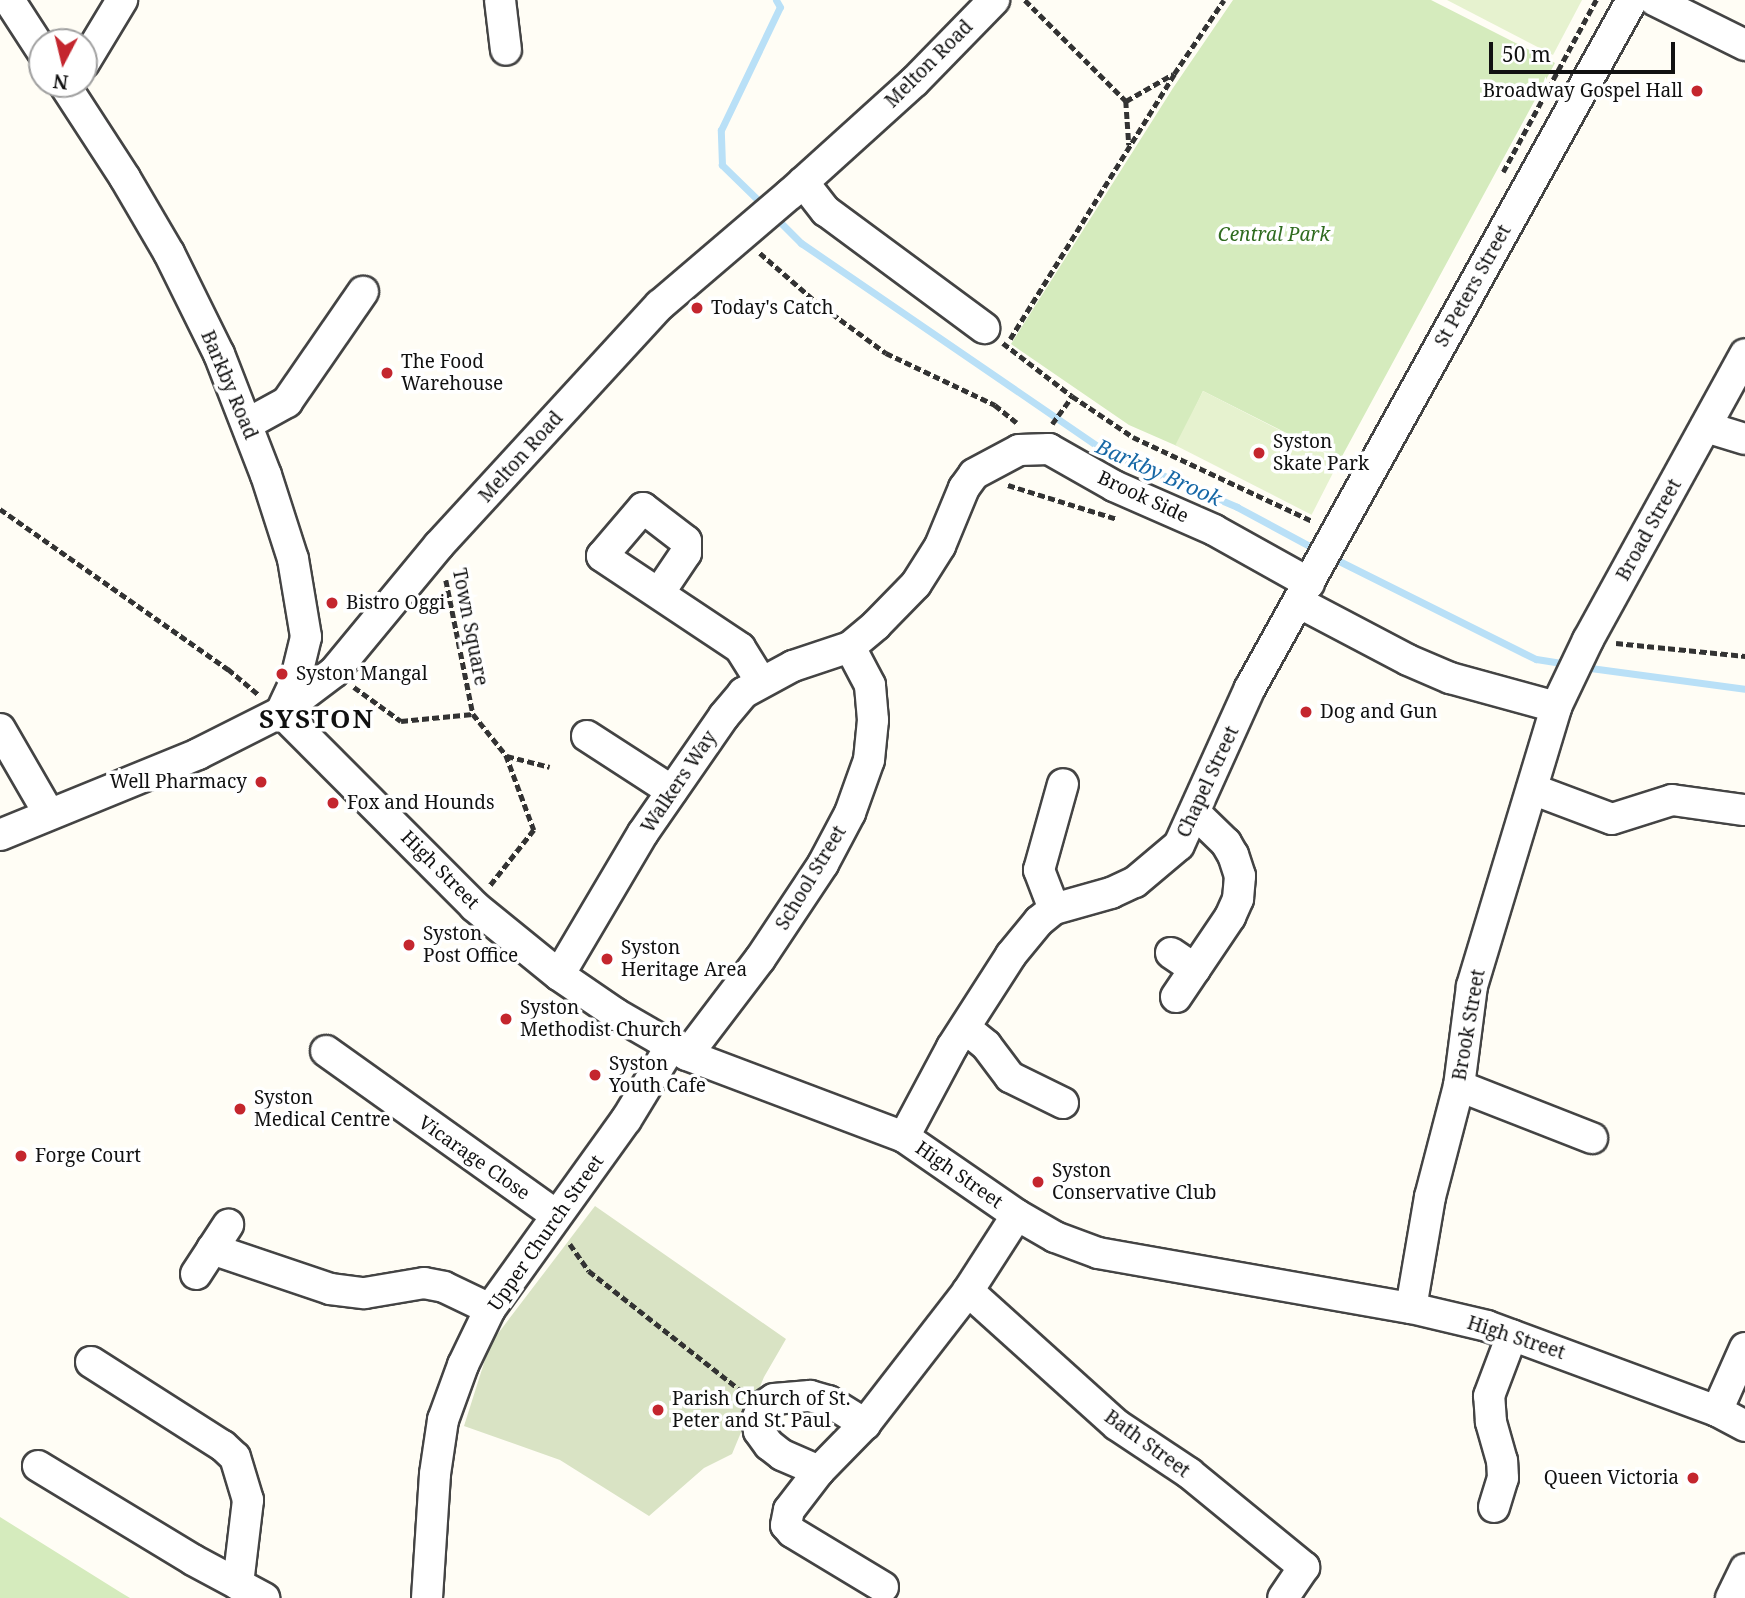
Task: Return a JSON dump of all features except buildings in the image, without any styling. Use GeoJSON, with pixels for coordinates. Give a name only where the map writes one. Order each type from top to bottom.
{"type":"FeatureCollection","features":[{"type":"Feature","properties":{"kind":"street"},"geometry":{"type":"LineString","coordinates":[[9,0],[28,29]]}},
{"type":"Feature","properties":{"kind":"street"},"geometry":{"type":"LineString","coordinates":[[98,40],[122,0]]}},
{"type":"Feature","properties":{"kind":"street"},"geometry":{"type":"LineString","coordinates":[[500,0],[506,50]]}},
{"type":"Feature","properties":{"kind":"street","name":"Melton Road"},"geometry":{"type":"LineString","coordinates":[[0,835],[198,754],[281,712],[334,672],[439,545],[660,305],[914,82],[994,0]]}},
{"type":"Feature","properties":{"kind":"street","name":"St Peters Street"},"geometry":{"type":"LineString","coordinates":[[1307,586],[1632,0]]}},
{"type":"Feature","properties":{"kind":"street"},"geometry":{"type":"LineString","coordinates":[[1654,0],[1745,45]]}},
{"type":"Feature","properties":{"kind":"street","name":"Barkby Road"},"geometry":{"type":"LineString","coordinates":[[75,98],[169,253],[219,354],[247,424],[293,559],[306,637],[295,682],[281,712]]}},
{"type":"Feature","properties":{"kind":"street"},"geometry":{"type":"LineString","coordinates":[[796,188],[987,331]]}},
{"type":"Feature","properties":{"kind":"street"},"geometry":{"type":"LineString","coordinates":[[247,424],[287,401],[363,292]]}},
{"type":"Feature","properties":{"kind":"street","name":"Broad Street"},"geometry":{"type":"LineString","coordinates":[[1556,707],[1588,640],[1745,354]]}},
{"type":"Feature","properties":{"kind":"street"},"geometry":{"type":"LineString","coordinates":[[1706,428],[1745,439]]}},
{"type":"Feature","properties":{"kind":"street"},"geometry":{"type":"LineString","coordinates":[[849,647],[876,625],[916,584],[940,546],[964,488],[974,474],[1019,450],[1044,445]]}},
{"type":"Feature","properties":{"kind":"street","name":"Brook Side"},"geometry":{"type":"LineString","coordinates":[[1044,445],[1114,486],[1214,530],[1307,586],[1408,660],[1451,678],[1556,707]]}},
{"type":"Feature","properties":{"kind":"street","name":"Chapel Street"},"geometry":{"type":"LineString","coordinates":[[1054,909],[1111,893],[1135,882],[1179,845],[1250,688],[1307,586]]}},
{"type":"Feature","properties":{"kind":"street"},"geometry":{"type":"LineString","coordinates":[[659,593],[740,648],[761,681]]}},
{"type":"Feature","properties":{"kind":"street","name":"Walkers Way"},"geometry":{"type":"LineString","coordinates":[[559,975],[643,833],[743,693],[793,666],[849,647]]}},
{"type":"Feature","properties":{"kind":"street","name":"School Street"},"geometry":{"type":"LineString","coordinates":[[679,1051],[766,950],[823,864],[850,813],[869,760],[873,720],[870,685],[849,647]]}},
{"type":"Feature","properties":{"kind":"street","name":"Brook Street"},"geometry":{"type":"LineString","coordinates":[[1411,1308],[1429,1203],[1459,1086],[1472,986],[1556,707]]}},
{"type":"Feature","properties":{"kind":"street","name":"High Street"},"geometry":{"type":"LineString","coordinates":[[281,712],[474,906],[559,975],[616,1014],[679,1051],[904,1137],[1017,1215],[1055,1237],[1098,1253],[1411,1308],[1511,1335],[1717,1412],[1745,1426]]}},
{"type":"Feature","properties":{"kind":"street"},"geometry":{"type":"LineString","coordinates":[[0,729],[49,814]]}},
{"type":"Feature","properties":{"kind":"street"},"geometry":{"type":"LineString","coordinates":[[587,736],[672,791]]}},
{"type":"Feature","properties":{"kind":"street"},"geometry":{"type":"LineString","coordinates":[[904,1137],[965,1028],[1012,955],[1054,909],[1039,870],[1063,784]]}},
{"type":"Feature","properties":{"kind":"street"},"geometry":{"type":"LineString","coordinates":[[1532,789],[1612,819],[1672,800],[1744,810]]}},
{"type":"Feature","properties":{"kind":"street"},"geometry":{"type":"LineString","coordinates":[[1175,997],[1183,961],[1236,930],[1240,876],[1226,843],[1195,813]]}},
{"type":"Feature","properties":{"kind":"street"},"geometry":{"type":"LineString","coordinates":[[965,1028],[986,1045],[1010,1077],[1063,1103]]}},
{"type":"Feature","properties":{"kind":"street","name":"Vicarage Close"},"geometry":{"type":"LineString","coordinates":[[326,1051],[556,1215]]}},
{"type":"Feature","properties":{"kind":"street","name":"Upper Church Street"},"geometry":{"type":"LineString","coordinates":[[427,1598],[435,1474],[443,1420],[463,1365],[490,1309],[556,1215],[679,1051]]}},
{"type":"Feature","properties":{"kind":"street"},"geometry":{"type":"LineString","coordinates":[[1459,1086],[1592,1138]]}},
{"type":"Feature","properties":{"kind":"street"},"geometry":{"type":"LineString","coordinates":[[883,1587],[792,1532],[786,1525],[789,1510],[819,1471],[865,1424],[968,1290],[1017,1215]]}},
{"type":"Feature","properties":{"kind":"street"},"geometry":{"type":"LineString","coordinates":[[228,1225],[204,1262],[330,1289],[365,1293],[424,1283],[444,1287],[490,1309]]}},
{"type":"Feature","properties":{"kind":"street","name":"Bath Street"},"geometry":{"type":"LineString","coordinates":[[968,1290],[1117,1425],[1189,1473],[1304,1567],[1283,1598]]}},
{"type":"Feature","properties":{"kind":"street"},"geometry":{"type":"LineString","coordinates":[[1494,1507],[1503,1478],[1502,1461],[1491,1422],[1489,1396],[1511,1335]]}},
{"type":"Feature","properties":{"kind":"street"},"geometry":{"type":"LineString","coordinates":[[1717,1412],[1745,1348]]}},
{"type":"Feature","properties":{"kind":"street"},"geometry":{"type":"LineString","coordinates":[[91,1362],[223,1446],[234,1457],[248,1500],[251,1591]]}},
{"type":"Feature","properties":{"kind":"street"},"geometry":{"type":"LineString","coordinates":[[819,1471],[782,1455],[769,1445],[759,1431],[757,1420],[762,1407],[774,1399],[810,1396],[828,1401],[865,1424]]}},
{"type":"Feature","properties":{"kind":"street"},"geometry":{"type":"LineString","coordinates":[[38,1466],[251,1591]]}},
{"type":"Feature","properties":{"kind":"street"},"geometry":{"type":"LineString","coordinates":[[1731,1598],[1745,1569]]}},
{"type":"Feature","properties":{"kind":"path"},"geometry":{"type":"LineString","coordinates":[[1025,0],[1126,101],[1129,146]]}},
{"type":"Feature","properties":{"kind":"path"},"geometry":{"type":"LineString","coordinates":[[1224,0],[1129,146],[987,331],[1072,396],[1133,437],[1344,521]]}},
{"type":"Feature","properties":{"kind":"path"},"geometry":{"type":"LineString","coordinates":[[1126,101],[1174,74]]}},
{"type":"Feature","properties":{"kind":"path"},"geometry":{"type":"LineString","coordinates":[[746,232],[815,301],[886,352],[995,405],[1044,445],[1072,396]]}},
{"type":"Feature","properties":{"kind":"path"},"geometry":{"type":"LineString","coordinates":[[974,474],[1128,523]]}},
{"type":"Feature","properties":{"kind":"path"},"geometry":{"type":"LineString","coordinates":[[0,509],[228,668],[281,712]]}},
{"type":"Feature","properties":{"kind":"path","name":"Town Square"},"geometry":{"type":"LineString","coordinates":[[439,545],[473,714],[506,755],[534,830],[474,906]]}},
{"type":"Feature","properties":{"kind":"path"},"geometry":{"type":"LineString","coordinates":[[1588,640],[1745,656]]}},
{"type":"Feature","properties":{"kind":"path","name":"Town Square"},"geometry":{"type":"LineString","coordinates":[[334,672],[401,721],[473,714]]}},
{"type":"Feature","properties":{"kind":"path"},"geometry":{"type":"LineString","coordinates":[[506,755],[550,767]]}},
{"type":"Feature","properties":{"kind":"path"},"geometry":{"type":"LineString","coordinates":[[556,1215],[574,1250],[589,1271],[762,1407]]}},
{"type":"Feature","properties":{"kind":"green space","name":"Central Park"},"geometry":{"type":"Polygon","coordinates":[[[1233,0],[1431,0],[1555,63],[1340,460],[1203,391],[1177,446],[1129,425],[1011,344],[1173,88],[1233,0]]]}},
{"type":"Feature","properties":{"kind":"green space"},"geometry":{"type":"Polygon","coordinates":[[[1447,0],[1582,0],[1553,55],[1447,0]]]}},
{"type":"Feature","properties":{"kind":"green space","name":"Syston Skate Park"},"geometry":{"type":"Polygon","coordinates":[[[1203,391],[1339,460],[1312,515],[1175,445],[1203,391]]]}},
{"type":"Feature","properties":{"kind":"green space"},"geometry":{"type":"Polygon","coordinates":[[[595,1206],[786,1339],[764,1377],[732,1454],[704,1468],[649,1516],[560,1460],[464,1426],[490,1344],[595,1206]]]}},
{"type":"Feature","properties":{"kind":"green space"},"geometry":{"type":"Polygon","coordinates":[[[0,1517],[120,1592],[130,1598],[0,1598],[0,1517]]]}},
{"type":"Feature","properties":{"kind":"waterway","name":"Barkby Brook"},"geometry":{"type":"LineString","coordinates":[[764,206],[722,165],[721,130],[780,7],[776,0]]}},
{"type":"Feature","properties":{"kind":"waterway","name":"Barkby Brook"},"geometry":{"type":"LineString","coordinates":[[775,217],[801,243],[1103,450],[1237,507],[1317,550]]}},
{"type":"Feature","properties":{"kind":"waterway","name":"Barkby Brook"},"geometry":{"type":"LineString","coordinates":[[1331,557],[1536,659],[1568,664]]}},
{"type":"Feature","properties":{"kind":"waterway","name":"Barkby Brook"},"geometry":{"type":"LineString","coordinates":[[1583,667],[1745,689]]}},
{"type":"Feature","properties":{"kind":"place","name":"Broadway Gospel Hall"},"geometry":{"type":"Point","coordinates":[1697,91]}},
{"type":"Feature","properties":{"kind":"place","name":"Today's Catch"},"geometry":{"type":"Point","coordinates":[697,308]}},
{"type":"Feature","properties":{"kind":"place","name":"The Food Warehouse"},"geometry":{"type":"Point","coordinates":[387,373]}},
{"type":"Feature","properties":{"kind":"place","name":"Syston Skate Park"},"geometry":{"type":"Point","coordinates":[1259,453]}},
{"type":"Feature","properties":{"kind":"place","name":"Bistro Oggi"},"geometry":{"type":"Point","coordinates":[332,603]}},
{"type":"Feature","properties":{"kind":"place","name":"Syston Mangal"},"geometry":{"type":"Point","coordinates":[282,674]}},
{"type":"Feature","properties":{"kind":"place","name":"Dog and Gun"},"geometry":{"type":"Point","coordinates":[1306,712]}},
{"type":"Feature","properties":{"kind":"place","name":"Well Pharmacy"},"geometry":{"type":"Point","coordinates":[261,782]}},
{"type":"Feature","properties":{"kind":"place","name":"Fox and Hounds"},"geometry":{"type":"Point","coordinates":[333,803]}},
{"type":"Feature","properties":{"kind":"place","name":"Syston Post Office"},"geometry":{"type":"Point","coordinates":[409,945]}},
{"type":"Feature","properties":{"kind":"place","name":"Syston Heritage Area"},"geometry":{"type":"Point","coordinates":[607,959]}},
{"type":"Feature","properties":{"kind":"place","name":"Syston Methodist Church"},"geometry":{"type":"Point","coordinates":[506,1019]}},
{"type":"Feature","properties":{"kind":"place","name":"Syston Youth Cafe"},"geometry":{"type":"Point","coordinates":[595,1075]}},
{"type":"Feature","properties":{"kind":"place","name":"Syston Medical Centre"},"geometry":{"type":"Point","coordinates":[240,1109]}},
{"type":"Feature","properties":{"kind":"place","name":"Forge Court"},"geometry":{"type":"Point","coordinates":[21,1156]}},
{"type":"Feature","properties":{"kind":"place","name":"Syston Conservative Club"},"geometry":{"type":"Point","coordinates":[1038,1182]}},
{"type":"Feature","properties":{"kind":"place","name":"Parish Church of St. Peter and St. Paul"},"geometry":{"type":"Point","coordinates":[658,1410]}},
{"type":"Feature","properties":{"kind":"place","name":"Queen Victoria"},"geometry":{"type":"Point","coordinates":[1693,1478]}},
{"type":"Feature","properties":{"kind":"district","name":"SYSTON"},"geometry":{"type":"Point","coordinates":[317,719]}}]}
